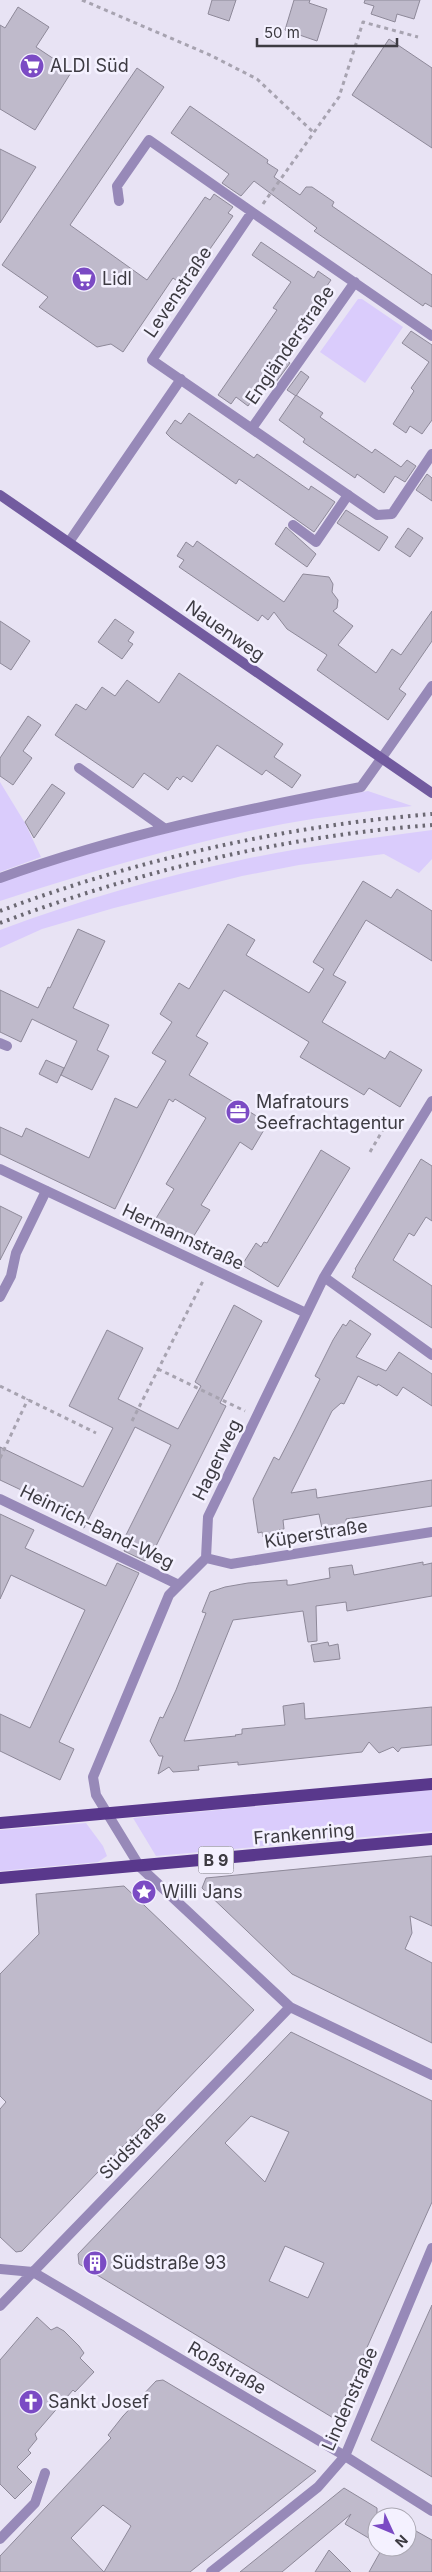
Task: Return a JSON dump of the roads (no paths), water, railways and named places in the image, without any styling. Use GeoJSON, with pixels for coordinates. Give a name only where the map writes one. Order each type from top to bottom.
{"type":"FeatureCollection","features":[{"type":"Feature","properties":{"kind":"main road"},"geometry":{"type":"LineString","coordinates":[[0,1823],[432,1784]]}},
{"type":"Feature","properties":{"kind":"main road","name":"Frankenring"},"geometry":{"type":"LineString","coordinates":[[0,1878],[140,1867],[432,1839]]}},
{"type":"Feature","properties":{"kind":"street"},"geometry":{"type":"LineString","coordinates":[[119,201],[117,186],[150,140],[254,213]]}},
{"type":"Feature","properties":{"kind":"street","name":"Engländerstraße"},"geometry":{"type":"LineString","coordinates":[[254,213],[432,336]]}},
{"type":"Feature","properties":{"kind":"street","name":"Levenstraße"},"geometry":{"type":"LineString","coordinates":[[181,379],[152,360],[254,213]]}},
{"type":"Feature","properties":{"kind":"street","name":"Engländerstraße"},"geometry":{"type":"LineString","coordinates":[[252,428],[355,282]]}},
{"type":"Feature","properties":{"kind":"street"},"geometry":{"type":"LineString","coordinates":[[69,542],[181,379]]}},
{"type":"Feature","properties":{"kind":"street","name":"Engländerstraße"},"geometry":{"type":"LineString","coordinates":[[181,379],[377,515],[392,514],[432,454]]}},
{"type":"Feature","properties":{"kind":"street","name":"Nauenweg"},"geometry":{"type":"LineString","coordinates":[[0,495],[432,793]]}},
{"type":"Feature","properties":{"kind":"street"},"geometry":{"type":"LineString","coordinates":[[293,525],[316,542],[348,495]]}},
{"type":"Feature","properties":{"kind":"street"},"geometry":{"type":"LineString","coordinates":[[0,878],[43,862],[164,828],[224,813],[361,787],[432,686]]}},
{"type":"Feature","properties":{"kind":"street"},"geometry":{"type":"LineString","coordinates":[[79,768],[164,828]]}},
{"type":"Feature","properties":{"kind":"street","name":"Hagerweg"},"geometry":{"type":"LineString","coordinates":[[206,1558],[208,1517],[324,1277],[432,1101]]}},
{"type":"Feature","properties":{"kind":"street","name":"Hermannstraße"},"geometry":{"type":"LineString","coordinates":[[0,1169],[306,1314]]}},
{"type":"Feature","properties":{"kind":"street"},"geometry":{"type":"LineString","coordinates":[[0,1297],[10,1276],[16,1253],[46,1191]]}},
{"type":"Feature","properties":{"kind":"street"},"geometry":{"type":"LineString","coordinates":[[324,1277],[432,1355]]}},
{"type":"Feature","properties":{"kind":"street","name":"Heinrich-Band-Weg"},"geometry":{"type":"LineString","coordinates":[[0,1499],[179,1585]]}},
{"type":"Feature","properties":{"kind":"street","name":"Küperstraße"},"geometry":{"type":"LineString","coordinates":[[206,1558],[231,1564],[432,1532]]}},
{"type":"Feature","properties":{"kind":"street"},"geometry":{"type":"LineString","coordinates":[[206,1558],[169,1595],[93,1777],[96,1795],[140,1867],[290,2006],[432,2075]]}},
{"type":"Feature","properties":{"kind":"street","name":"Südstraße"},"geometry":{"type":"LineString","coordinates":[[0,2306],[290,2006]]}},
{"type":"Feature","properties":{"kind":"street","name":"Lindenstraße"},"geometry":{"type":"LineString","coordinates":[[212,2572],[318,2487],[345,2456],[432,2248]]}},
{"type":"Feature","properties":{"kind":"street","name":"Roßstraße"},"geometry":{"type":"LineString","coordinates":[[0,2269],[33,2272],[345,2456],[432,2510]]}},
{"type":"Feature","properties":{"kind":"street"},"geometry":{"type":"LineString","coordinates":[[0,2539],[35,2502],[45,2473]]}},
{"type":"Feature","properties":{"kind":"railway"},"geometry":{"type":"LineString","coordinates":[[0,911],[52,892],[105,876],[213,848],[267,836],[322,827],[432,814]]}},
{"type":"Feature","properties":{"kind":"railway"},"geometry":{"type":"LineString","coordinates":[[0,923],[105,887],[213,859],[267,847],[322,838],[432,825]]}},
{"type":"Feature","properties":{"kind":"place","name":"ALDI Süd"},"geometry":{"type":"Point","coordinates":[32,66]}},
{"type":"Feature","properties":{"kind":"place","name":"Lidl"},"geometry":{"type":"Point","coordinates":[84,279]}},
{"type":"Feature","properties":{"kind":"place","name":"Mafratours Seefrachtagentur"},"geometry":{"type":"Point","coordinates":[238,1112]}},
{"type":"Feature","properties":{"kind":"place","name":"Willi Jans"},"geometry":{"type":"Point","coordinates":[144,1892]}},
{"type":"Feature","properties":{"kind":"place","name":"Südstraße 93"},"geometry":{"type":"Point","coordinates":[95,2263]}},
{"type":"Feature","properties":{"kind":"place","name":"Sankt Josef"},"geometry":{"type":"Point","coordinates":[31,2402]}}]}
